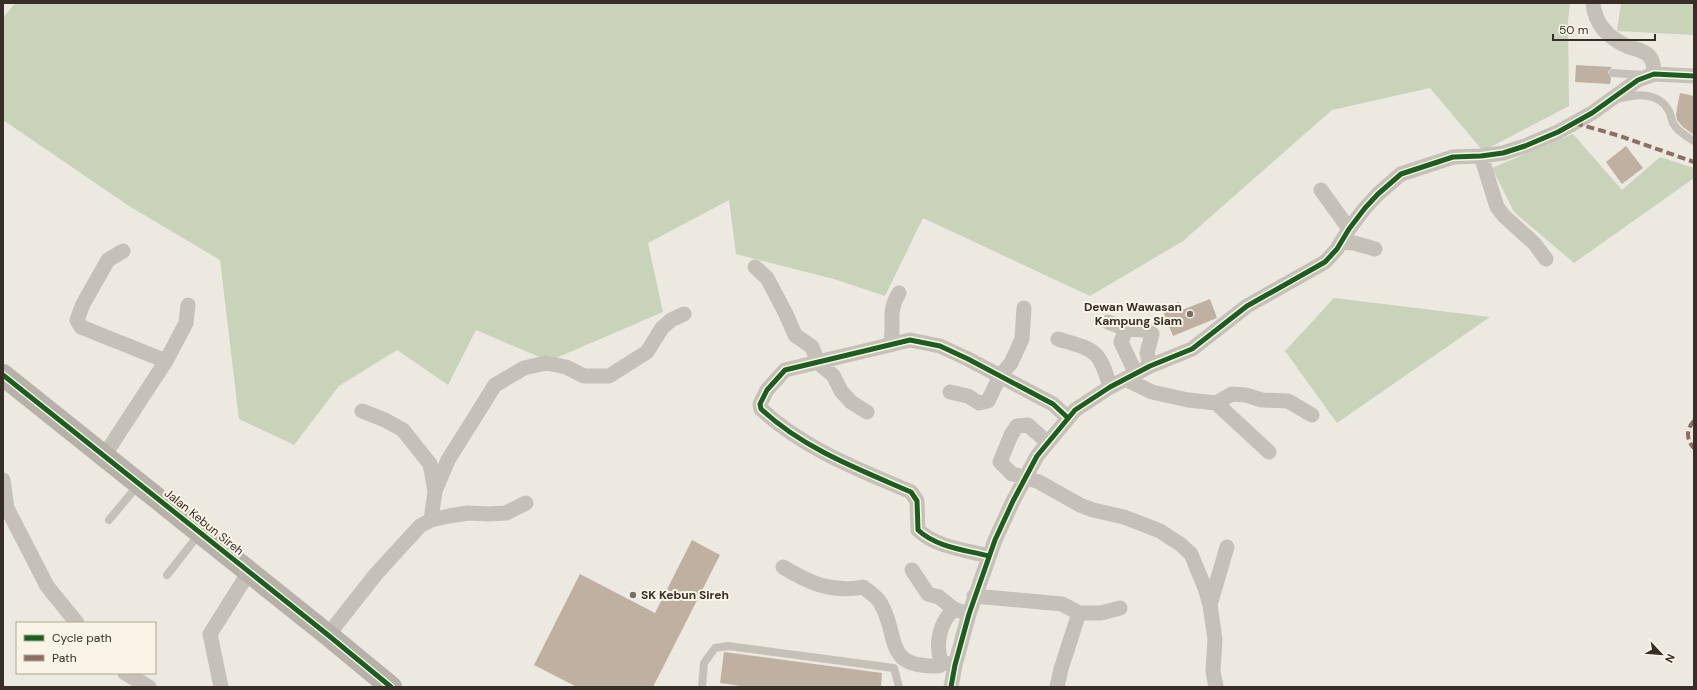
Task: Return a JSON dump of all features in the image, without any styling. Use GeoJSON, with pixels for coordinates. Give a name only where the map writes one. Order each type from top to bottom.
{"type":"FeatureCollection","features":[{"type":"Feature","properties":{"kind":"street"},"geometry":{"type":"LineString","coordinates":[[1593,3],[1597,19],[1602,28],[1615,40],[1648,54],[1652,60],[1654,74]]}},
{"type":"Feature","properties":{"kind":"street"},"geometry":{"type":"LineString","coordinates":[[951,687],[948,664],[969,614],[989,556],[1025,476],[1047,442],[1075,410],[1110,387],[1150,366],[1192,349],[1247,306],[1325,262],[1337,250],[1349,229],[1378,194],[1401,174],[1453,157],[1481,156],[1503,153],[1541,140],[1592,113],[1638,80],[1654,74],[1694,76]]}},
{"type":"Feature","properties":{"kind":"street"},"geometry":{"type":"LineString","coordinates":[[1481,156],[1497,207],[1504,216],[1534,243],[1546,259]]}},
{"type":"Feature","properties":{"kind":"street"},"geometry":{"type":"LineString","coordinates":[[1321,190],[1349,229]]}},
{"type":"Feature","properties":{"kind":"street"},"geometry":{"type":"LineString","coordinates":[[1341,242],[1354,243],[1375,249]]}},
{"type":"Feature","properties":{"kind":"street"},"geometry":{"type":"LineString","coordinates":[[123,251],[108,260],[83,304],[77,320],[81,327],[166,360]]}},
{"type":"Feature","properties":{"kind":"street"},"geometry":{"type":"LineString","coordinates":[[755,268],[767,278],[795,335],[812,347],[818,363],[833,375],[841,391],[851,402],[867,412]]}},
{"type":"Feature","properties":{"kind":"street"},"geometry":{"type":"LineString","coordinates":[[890,345],[893,333],[891,309],[899,293]]}},
{"type":"Feature","properties":{"kind":"street"},"geometry":{"type":"LineString","coordinates":[[104,456],[166,360],[186,323],[188,305]]}},
{"type":"Feature","properties":{"kind":"street"},"geometry":{"type":"LineString","coordinates":[[950,392],[968,396],[980,403],[988,401],[1000,376],[1011,363],[1022,339],[1024,308]]}},
{"type":"Feature","properties":{"kind":"street"},"geometry":{"type":"LineString","coordinates":[[431,520],[435,492],[448,460],[495,385],[524,368],[546,363],[566,367],[584,376],[609,376],[647,352],[662,328],[671,320],[684,314]]}},
{"type":"Feature","properties":{"kind":"street"},"geometry":{"type":"LineString","coordinates":[[1108,322],[1126,329],[1144,330],[1152,334],[1147,353],[1150,366]]}},
{"type":"Feature","properties":{"kind":"street"},"geometry":{"type":"LineString","coordinates":[[1126,329],[1121,342],[1130,377],[1164,396],[1216,403],[1269,452]]}},
{"type":"Feature","properties":{"kind":"street"},"geometry":{"type":"LineString","coordinates":[[1058,339],[1085,347],[1099,357],[1110,387]]}},
{"type":"Feature","properties":{"kind":"street"},"geometry":{"type":"LineString","coordinates":[[989,556],[924,537],[918,530],[917,501],[911,492],[825,454],[780,425],[761,409],[760,404],[767,390],[785,370],[910,340],[940,346],[1053,404],[1068,418]]}},
{"type":"Feature","properties":{"kind":"street","name":"Jalan Kebun Sireh"},"geometry":{"type":"LineString","coordinates":[[3,375],[328,634],[391,687]]}},
{"type":"Feature","properties":{"kind":"street"},"geometry":{"type":"LineString","coordinates":[[1216,403],[1232,394],[1246,395],[1262,400],[1288,401],[1312,416]]}},
{"type":"Feature","properties":{"kind":"street"},"geometry":{"type":"LineString","coordinates":[[362,411],[385,420],[403,430],[430,464],[435,492]]}},
{"type":"Feature","properties":{"kind":"street"},"geometry":{"type":"LineString","coordinates":[[1047,442],[1028,425],[1017,426],[1011,435],[1000,462],[1012,474],[1025,476],[1087,507],[1124,517],[1160,531],[1180,544],[1191,554],[1197,566],[1210,605],[1215,639],[1213,671],[1216,687]]}},
{"type":"Feature","properties":{"kind":"street"},"geometry":{"type":"LineString","coordinates":[[3,480],[5,509],[48,586],[76,622]]}},
{"type":"Feature","properties":{"kind":"street"},"geometry":{"type":"LineString","coordinates":[[328,634],[376,574],[420,526],[431,520],[468,513],[506,513],[526,503]]}},
{"type":"Feature","properties":{"kind":"street"},"geometry":{"type":"LineString","coordinates":[[1210,605],[1227,547]]}},
{"type":"Feature","properties":{"kind":"street"},"geometry":{"type":"LineString","coordinates":[[783,567],[805,580],[828,587],[848,590],[863,587],[881,602],[887,617],[895,650],[901,657],[918,665],[939,666],[948,664]]}},
{"type":"Feature","properties":{"kind":"street"},"geometry":{"type":"LineString","coordinates":[[912,570],[928,594],[939,597],[954,609],[969,614]]}},
{"type":"Feature","properties":{"kind":"street"},"geometry":{"type":"LineString","coordinates":[[220,687],[210,634],[249,572]]}},
{"type":"Feature","properties":{"kind":"street"},"geometry":{"type":"LineString","coordinates":[[974,596],[1062,604],[1079,613],[1101,613],[1120,608]]}},
{"type":"Feature","properties":{"kind":"street"},"geometry":{"type":"LineString","coordinates":[[948,664],[937,650],[940,632],[946,617],[954,609]]}},
{"type":"Feature","properties":{"kind":"street"},"geometry":{"type":"LineString","coordinates":[[1057,687],[1061,669],[1079,613]]}},
{"type":"Feature","properties":{"kind":"street"},"geometry":{"type":"LineString","coordinates":[[127,674],[149,687]]}},
{"type":"Feature","properties":{"kind":"lane"},"geometry":{"type":"LineString","coordinates":[[1612,73],[1654,74]]}},
{"type":"Feature","properties":{"kind":"lane"},"geometry":{"type":"LineString","coordinates":[[1608,102],[1644,94],[1657,99],[1669,110],[1673,124],[1683,134],[1694,141]]}},
{"type":"Feature","properties":{"kind":"lane"},"geometry":{"type":"LineString","coordinates":[[109,520],[139,484]]}},
{"type":"Feature","properties":{"kind":"lane"},"geometry":{"type":"LineString","coordinates":[[167,575],[201,533]]}},
{"type":"Feature","properties":{"kind":"lane"},"geometry":{"type":"LineString","coordinates":[[702,687],[704,663],[716,648],[728,646],[894,668],[899,687]]}},
{"type":"Feature","properties":{"kind":"green space"},"geometry":{"type":"Polygon","coordinates":[[[15,3],[1570,3],[1568,20],[1569,106],[1483,151],[1430,88],[1332,110],[1183,241],[1090,296],[923,218],[885,296],[834,279],[736,254],[729,200],[648,243],[663,312],[549,361],[476,330],[448,385],[397,350],[339,386],[294,445],[239,419],[220,260],[129,206],[3,120],[3,18],[15,3]]]}},
{"type":"Feature","properties":{"kind":"green space"},"geometry":{"type":"Polygon","coordinates":[[[1621,3],[1694,3],[1694,35],[1617,31],[1621,3]]]}},
{"type":"Feature","properties":{"kind":"green space"},"geometry":{"type":"Polygon","coordinates":[[[1573,134],[1622,190],[1660,157],[1694,168],[1694,178],[1574,263],[1514,212],[1492,168],[1573,134]]]}},
{"type":"Feature","properties":{"kind":"green space"},"geometry":{"type":"Polygon","coordinates":[[[1334,298],[1490,317],[1337,423],[1285,351],[1334,298]]]}},
{"type":"Feature","properties":{"kind":"building"},"geometry":{"type":"Polygon","coordinates":[[[1576,65],[1612,67],[1608,72],[1611,78],[1610,84],[1575,82],[1576,65]]]}},
{"type":"Feature","properties":{"kind":"building"},"geometry":{"type":"Polygon","coordinates":[[[1680,93],[1694,96],[1694,135],[1683,127],[1677,120],[1676,114],[1680,93]]]}},
{"type":"Feature","properties":{"kind":"building"},"geometry":{"type":"Polygon","coordinates":[[[1626,146],[1643,168],[1622,184],[1606,162],[1626,146]]]}},
{"type":"Feature","properties":{"kind":"building","name":"Dewan Wawasan Kampung Siam"},"geometry":{"type":"Polygon","coordinates":[[[1210,299],[1217,318],[1173,336],[1162,309],[1179,302],[1182,310],[1210,299]]]}},
{"type":"Feature","properties":{"kind":"building"},"geometry":{"type":"Polygon","coordinates":[[[692,540],[720,555],[653,687],[577,687],[534,665],[580,574],[655,613],[692,540]]]}},
{"type":"Feature","properties":{"kind":"building"},"geometry":{"type":"Polygon","coordinates":[[[724,652],[882,673],[881,687],[748,687],[720,683],[724,652]]]}},
{"type":"Feature","properties":{"kind":"marked path"},"geometry":{"type":"LineString","coordinates":[[1575,123],[1620,136],[1694,162]]}},
{"type":"Feature","properties":{"kind":"marked path"},"geometry":{"type":"LineString","coordinates":[[1694,421],[1688,431],[1688,438],[1694,448]]}},
{"type":"Feature","properties":{"kind":"cycle path"},"geometry":{"type":"LineString","coordinates":[[951,687],[955,665],[969,614],[995,540],[1013,501],[1037,456],[1075,410],[1110,387],[1150,366],[1192,349],[1247,306],[1325,262],[1337,249],[1349,229],[1365,208],[1378,194],[1401,174],[1453,157],[1481,156],[1503,153],[1525,146],[1558,132],[1592,113],[1638,80],[1654,74],[1694,76]]}},
{"type":"Feature","properties":{"kind":"cycle path"},"geometry":{"type":"LineString","coordinates":[[989,556],[951,547],[925,536],[918,530],[917,501],[911,492],[832,457],[795,436],[761,409],[760,404],[767,390],[785,370],[910,340],[940,346],[968,359],[1053,404],[1068,418]]}},
{"type":"Feature","properties":{"kind":"cycle path"},"geometry":{"type":"LineString","coordinates":[[3,375],[391,687]]}},
{"type":"Feature","properties":{"kind":"place","name":"Dewan Wawasan Kampung Siam"},"geometry":{"type":"Point","coordinates":[1190,314]}},
{"type":"Feature","properties":{"kind":"place","name":"SK Kebun Sireh"},"geometry":{"type":"Point","coordinates":[633,595]}}]}
